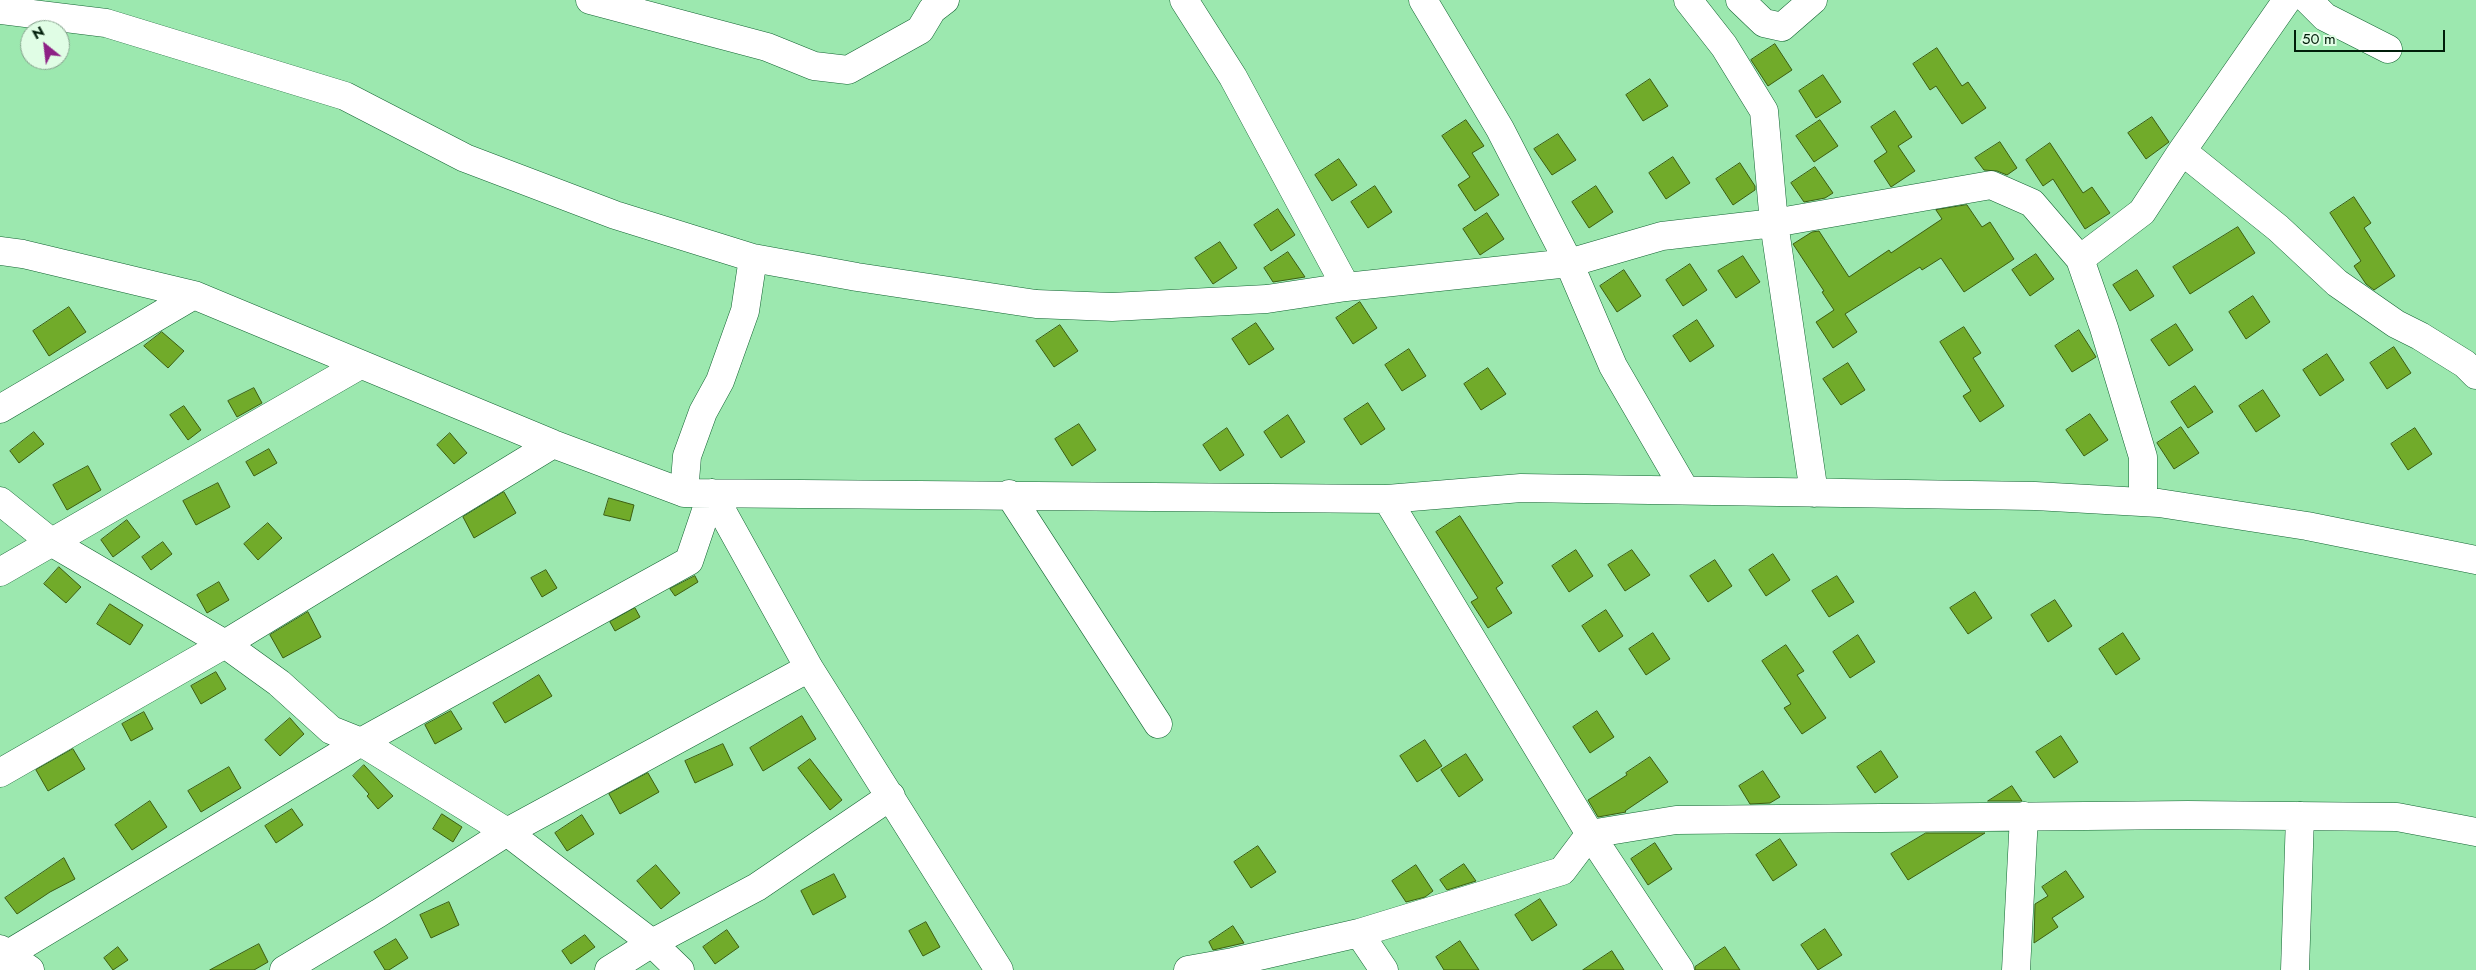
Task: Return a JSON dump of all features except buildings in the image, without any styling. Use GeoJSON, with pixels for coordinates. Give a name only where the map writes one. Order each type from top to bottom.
{"type":"FeatureCollection","features":[{"type":"Feature","properties":{"kind":"street"},"geometry":{"type":"LineString","coordinates":[[590,0],[767,48],[814,66],[848,70],[920,30],[932,10],[945,0]]}},
{"type":"Feature","properties":{"kind":"street"},"geometry":{"type":"LineString","coordinates":[[1184,0],[1233,77],[1346,287]]}},
{"type":"Feature","properties":{"kind":"street"},"geometry":{"type":"LineString","coordinates":[[1423,0],[1500,129],[1568,263],[1613,366],[1685,490]]}},
{"type":"Feature","properties":{"kind":"street"},"geometry":{"type":"LineString","coordinates":[[1688,0],[1724,46],[1764,111],[1774,223],[1814,492]]}},
{"type":"Feature","properties":{"kind":"street"},"geometry":{"type":"LineString","coordinates":[[1740,0],[1764,23],[1782,27],[1813,0]]}},
{"type":"Feature","properties":{"kind":"street"},"geometry":{"type":"LineString","coordinates":[[2080,259],[2142,212],[2287,0]]}},
{"type":"Feature","properties":{"kind":"street"},"geometry":{"type":"LineString","coordinates":[[2308,0],[2324,17],[2388,49]]}},
{"type":"Feature","properties":{"kind":"street"},"geometry":{"type":"LineString","coordinates":[[18,8],[106,23],[345,96],[465,158],[615,215],[753,258],[857,277],[1036,304],[1112,308],[1267,299],[1346,287],[1568,263],[1662,236],[1774,223],[1991,185],[2032,203],[2080,259],[2104,328],[2143,457],[2143,502]]}},
{"type":"Feature","properties":{"kind":"street"},"geometry":{"type":"LineString","coordinates":[[2182,151],[2278,228],[2337,284],[2396,324],[2420,336],[2465,364],[2476,375]]}},
{"type":"Feature","properties":{"kind":"street"},"geometry":{"type":"LineString","coordinates":[[0,251],[23,254],[194,295],[553,444],[684,493],[1009,494],[1388,499],[1521,488],[2035,496],[2143,502],[2307,526],[2476,560]]}},
{"type":"Feature","properties":{"kind":"street"},"geometry":{"type":"LineString","coordinates":[[684,493],[688,456],[703,412],[720,381],[745,311],[753,258]]}},
{"type":"Feature","properties":{"kind":"street"},"geometry":{"type":"LineString","coordinates":[[0,409],[194,295]]}},
{"type":"Feature","properties":{"kind":"street"},"geometry":{"type":"LineString","coordinates":[[0,572],[360,365]]}},
{"type":"Feature","properties":{"kind":"street"},"geometry":{"type":"LineString","coordinates":[[0,773],[225,644],[553,444]]}},
{"type":"Feature","properties":{"kind":"street"},"geometry":{"type":"LineString","coordinates":[[712,493],[809,668],[999,970]]}},
{"type":"Feature","properties":{"kind":"street"},"geometry":{"type":"LineString","coordinates":[[30,970],[3,954],[361,742],[689,560],[712,493]]}},
{"type":"Feature","properties":{"kind":"street"},"geometry":{"type":"LineString","coordinates":[[1009,494],[1158,724]]}},
{"type":"Feature","properties":{"kind":"street"},"geometry":{"type":"LineString","coordinates":[[1388,499],[1590,834],[1680,970]]}},
{"type":"Feature","properties":{"kind":"street"},"geometry":{"type":"LineString","coordinates":[[0,501],[51,542],[225,644],[278,683],[331,730],[361,742],[507,832],[652,943],[680,970]]}},
{"type":"Feature","properties":{"kind":"street"},"geometry":{"type":"LineString","coordinates":[[284,970],[380,913],[507,832],[809,668]]}},
{"type":"Feature","properties":{"kind":"street"},"geometry":{"type":"LineString","coordinates":[[608,970],[652,943],[757,887],[891,796]]}},
{"type":"Feature","properties":{"kind":"street"},"geometry":{"type":"LineString","coordinates":[[2016,970],[2024,816]]}},
{"type":"Feature","properties":{"kind":"street"},"geometry":{"type":"LineString","coordinates":[[1188,970],[1233,962],[1359,933],[1562,871],[1590,834],[1676,820],[2024,816],[2397,817],[2476,832]]}},
{"type":"Feature","properties":{"kind":"street"},"geometry":{"type":"LineString","coordinates":[[2295,970],[2300,816]]}},
{"type":"Feature","properties":{"kind":"street"},"geometry":{"type":"LineString","coordinates":[[1359,933],[1384,970]]}}]}
